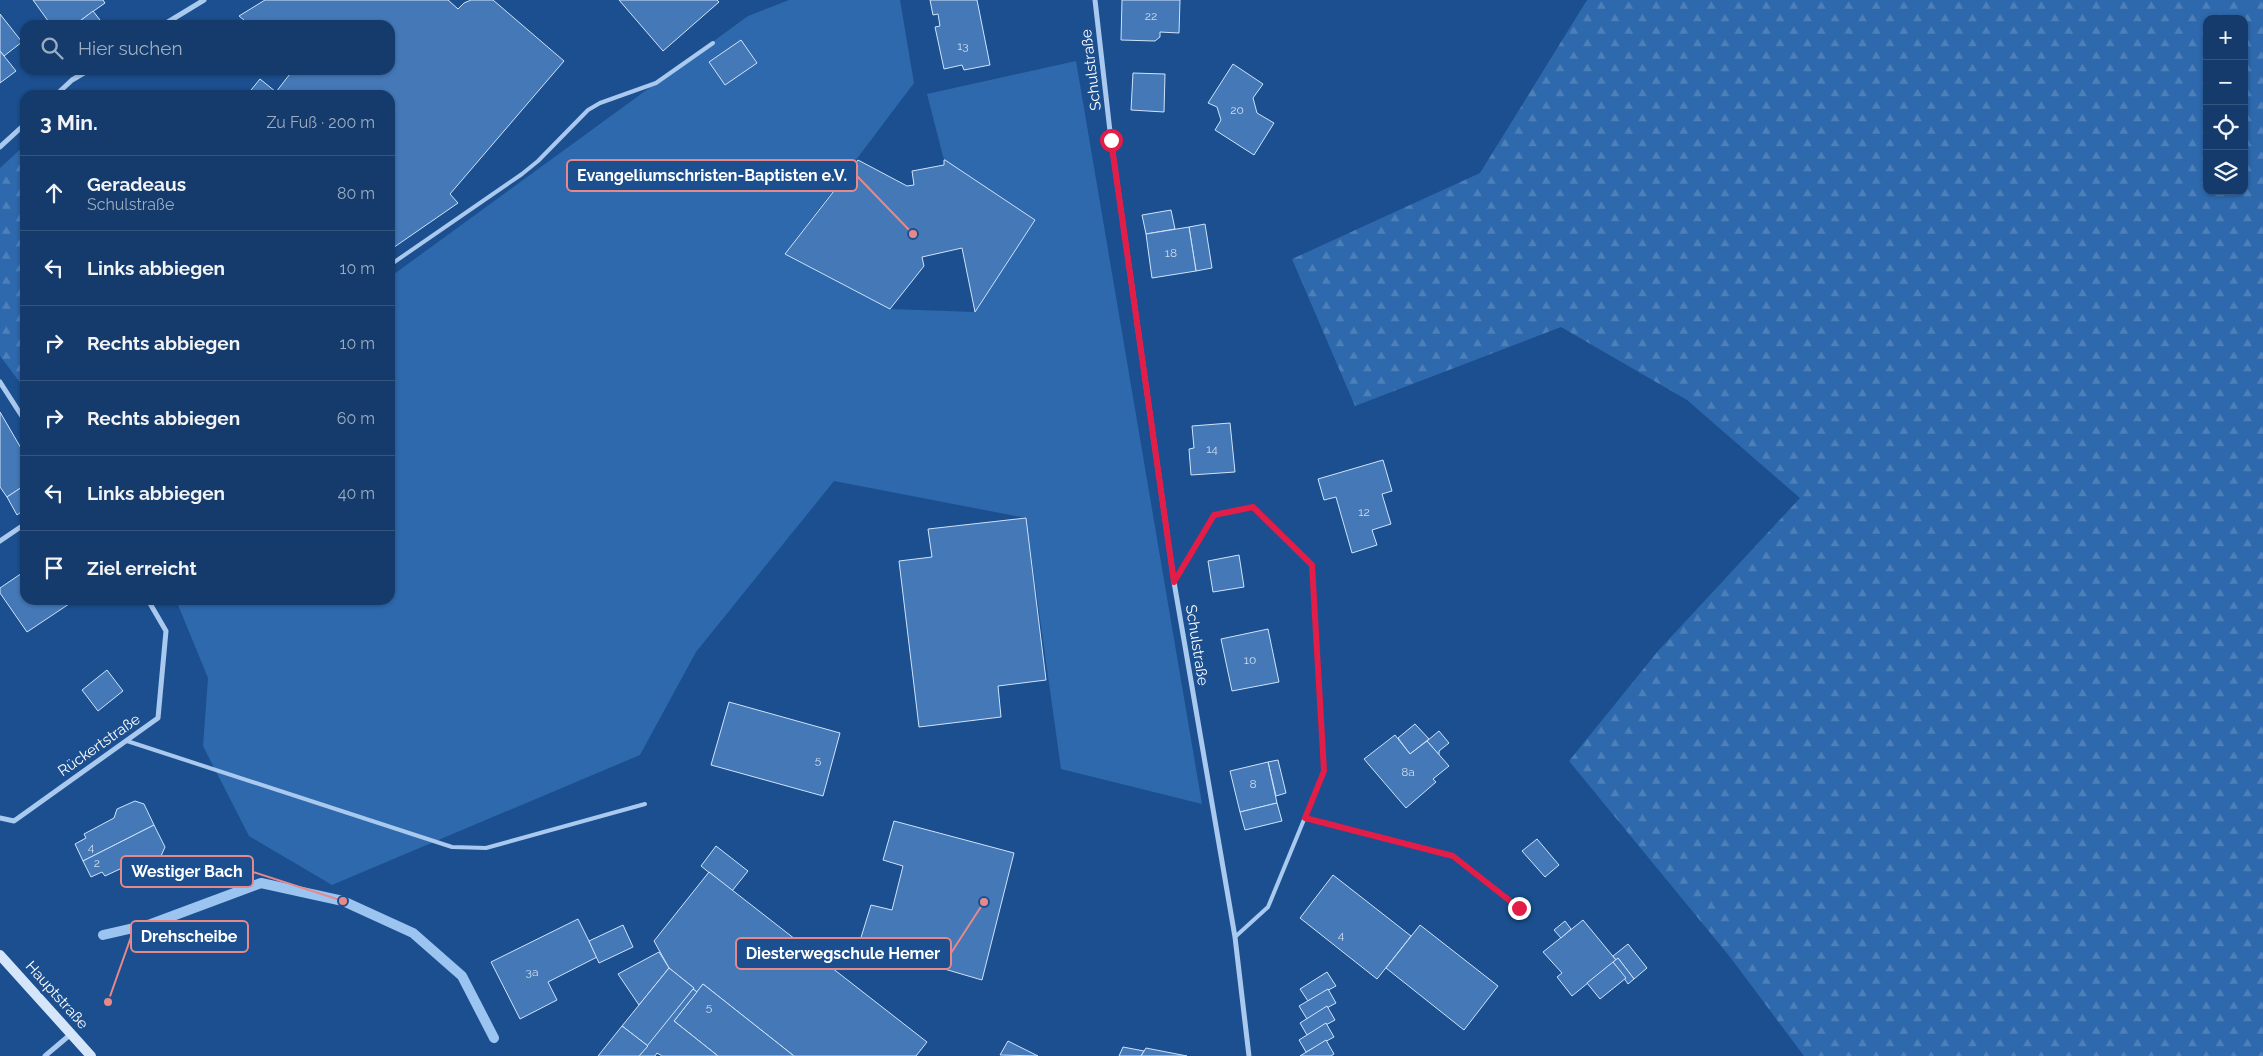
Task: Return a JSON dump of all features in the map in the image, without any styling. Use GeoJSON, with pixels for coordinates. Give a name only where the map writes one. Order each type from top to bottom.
{"type":"FeatureCollection","features":[{"type":"Feature","properties":{"kind":"main road","name":"Hauptstraße"},"geometry":{"type":"LineString","coordinates":[[0,955],[91,1056]]}},
{"type":"Feature","properties":{"kind":"street"},"geometry":{"type":"LineString","coordinates":[[171,20],[204,0]]}},
{"type":"Feature","properties":{"kind":"street","name":"Schulstraße"},"geometry":{"type":"LineString","coordinates":[[1095,0],[1111,140],[1174,582],[1235,937],[1249,1056]]}},
{"type":"Feature","properties":{"kind":"street"},"geometry":{"type":"LineString","coordinates":[[61,90],[80,75]]}},
{"type":"Feature","properties":{"kind":"street"},"geometry":{"type":"LineString","coordinates":[[0,147],[20,129]]}},
{"type":"Feature","properties":{"kind":"street"},"geometry":{"type":"LineString","coordinates":[[0,382],[20,413]]}},
{"type":"Feature","properties":{"kind":"street"},"geometry":{"type":"LineString","coordinates":[[0,541],[20,527]]}},
{"type":"Feature","properties":{"kind":"street","name":"Rückertstraße"},"geometry":{"type":"LineString","coordinates":[[0,818],[14,821],[158,718],[166,631],[151,605]]}},
{"type":"Feature","properties":{"kind":"street"},"geometry":{"type":"LineString","coordinates":[[45,1056],[72,1034]]}},
{"type":"Feature","properties":{"kind":"lane"},"geometry":{"type":"LineString","coordinates":[[395,262],[522,174],[538,161],[588,110],[600,103],[656,83],[713,43]]}},
{"type":"Feature","properties":{"kind":"lane"},"geometry":{"type":"LineString","coordinates":[[1174,582],[1214,515],[1253,507],[1312,565],[1324,771],[1268,907],[1235,937]]}},
{"type":"Feature","properties":{"kind":"lane"},"geometry":{"type":"LineString","coordinates":[[127,741],[452,847],[486,848],[645,804]]}},
{"type":"Feature","properties":{"kind":"lane"},"geometry":{"type":"LineString","coordinates":[[1305,818],[1453,856],[1519,908]]}},
{"type":"Feature","properties":{"kind":"green space"},"geometry":{"type":"Polygon","coordinates":[[[789,0],[900,0],[914,83],[785,254],[890,309],[975,312],[1035,220],[944,160],[927,94],[1076,61],[1202,804],[1061,769],[1026,518],[834,481],[696,652],[640,755],[332,885],[249,836],[203,746],[208,678],[178,605],[395,605],[395,273],[748,16],[789,0]]]}},
{"type":"Feature","properties":{"kind":"green space"},"geometry":{"type":"Polygon","coordinates":[[[1587,0],[2263,0],[2263,1056],[1804,1056],[1730,957],[1569,761],[1658,651],[1800,498],[1687,400],[1561,327],[1355,406],[1292,259],[1480,173],[1587,0]]]}},
{"type":"Feature","properties":{"kind":"green space"},"geometry":{"type":"Polygon","coordinates":[[[20,150],[20,382],[0,356],[0,168],[20,150]]]}},
{"type":"Feature","properties":{"kind":"building"},"geometry":{"type":"Polygon","coordinates":[[[33,0],[103,0],[105,3],[81,20],[47,20],[33,0]]]}},
{"type":"Feature","properties":{"kind":"building"},"geometry":{"type":"Polygon","coordinates":[[[265,0],[448,0],[458,9],[464,3],[471,0],[493,0],[564,61],[450,194],[458,203],[395,247],[395,90],[278,90],[289,75],[395,75],[395,20],[244,20],[239,16],[265,0]]]}},
{"type":"Feature","properties":{"kind":"building"},"geometry":{"type":"Polygon","coordinates":[[[619,0],[717,0],[719,2],[663,51],[619,0]]]}},
{"type":"Feature","properties":{"kind":"building"},"geometry":{"type":"Polygon","coordinates":[[[930,0],[977,0],[990,65],[964,70],[962,65],[944,69],[935,27],[940,26],[938,14],[933,15],[930,0]]]}},
{"type":"Feature","properties":{"kind":"building"},"geometry":{"type":"Polygon","coordinates":[[[1122,0],[1180,0],[1179,33],[1160,32],[1160,37],[1155,41],[1121,40],[1122,0]]]}},
{"type":"Feature","properties":{"kind":"building"},"geometry":{"type":"Polygon","coordinates":[[[93,11],[100,20],[81,20],[93,11]]]}},
{"type":"Feature","properties":{"kind":"building"},"geometry":{"type":"Polygon","coordinates":[[[0,14],[20,39],[20,44],[4,56],[0,51],[0,14]]]}},
{"type":"Feature","properties":{"kind":"building"},"geometry":{"type":"Polygon","coordinates":[[[741,40],[757,63],[725,85],[709,62],[741,40]]]}},
{"type":"Feature","properties":{"kind":"building"},"geometry":{"type":"Polygon","coordinates":[[[0,51],[16,71],[0,83],[0,51]]]}},
{"type":"Feature","properties":{"kind":"building"},"geometry":{"type":"Polygon","coordinates":[[[1233,64],[1263,84],[1253,98],[1257,113],[1274,123],[1254,155],[1215,130],[1221,120],[1217,107],[1208,103],[1233,64]]]}},
{"type":"Feature","properties":{"kind":"building"},"geometry":{"type":"Polygon","coordinates":[[[1133,73],[1165,74],[1164,112],[1131,110],[1133,73]]]}},
{"type":"Feature","properties":{"kind":"building"},"geometry":{"type":"Polygon","coordinates":[[[260,79],[274,90],[251,90],[260,79]]]}},
{"type":"Feature","properties":{"kind":"building"},"geometry":{"type":"Polygon","coordinates":[[[858,160],[907,186],[914,185],[912,171],[944,165],[945,160],[1035,220],[975,312],[962,248],[922,257],[924,266],[890,309],[785,254],[858,160]]]}},
{"type":"Feature","properties":{"kind":"building"},"geometry":{"type":"Polygon","coordinates":[[[1171,210],[1175,229],[1146,234],[1142,215],[1171,210]]]}},
{"type":"Feature","properties":{"kind":"building"},"geometry":{"type":"Polygon","coordinates":[[[1205,224],[1212,268],[1196,271],[1189,227],[1205,224]]]}},
{"type":"Feature","properties":{"kind":"building"},"geometry":{"type":"Polygon","coordinates":[[[1189,227],[1196,271],[1152,278],[1146,234],[1189,227]]]}},
{"type":"Feature","properties":{"kind":"building"},"geometry":{"type":"Polygon","coordinates":[[[0,412],[20,446],[20,488],[7,497],[0,487],[0,412]]]}},
{"type":"Feature","properties":{"kind":"building"},"geometry":{"type":"Polygon","coordinates":[[[1230,423],[1235,472],[1191,475],[1189,449],[1194,448],[1192,426],[1230,423]]]}},
{"type":"Feature","properties":{"kind":"building"},"geometry":{"type":"Polygon","coordinates":[[[1383,460],[1392,491],[1382,494],[1391,524],[1372,530],[1377,545],[1352,553],[1336,497],[1324,500],[1318,479],[1383,460]]]}},
{"type":"Feature","properties":{"kind":"building"},"geometry":{"type":"Polygon","coordinates":[[[20,488],[20,513],[17,515],[7,497],[20,488]]]}},
{"type":"Feature","properties":{"kind":"building"},"geometry":{"type":"Polygon","coordinates":[[[1026,518],[1046,680],[998,686],[1001,717],[919,727],[899,561],[932,557],[928,529],[1026,518]]]}},
{"type":"Feature","properties":{"kind":"building"},"geometry":{"type":"Polygon","coordinates":[[[1239,555],[1244,587],[1213,592],[1208,561],[1239,555]]]}},
{"type":"Feature","properties":{"kind":"building"},"geometry":{"type":"Polygon","coordinates":[[[20,574],[20,605],[68,605],[27,632],[0,593],[0,588],[20,574]]]}},
{"type":"Feature","properties":{"kind":"building"},"geometry":{"type":"Polygon","coordinates":[[[1268,629],[1279,682],[1232,691],[1221,639],[1268,629]]]}},
{"type":"Feature","properties":{"kind":"building"},"geometry":{"type":"Polygon","coordinates":[[[107,670],[123,691],[98,711],[82,690],[107,670]]]}},
{"type":"Feature","properties":{"kind":"building"},"geometry":{"type":"Polygon","coordinates":[[[729,702],[840,733],[823,796],[711,765],[729,702]]]}},
{"type":"Feature","properties":{"kind":"building"},"geometry":{"type":"Polygon","coordinates":[[[1415,724],[1429,739],[1410,754],[1398,738],[1415,724]]]}},
{"type":"Feature","properties":{"kind":"building"},"geometry":{"type":"Polygon","coordinates":[[[1439,731],[1449,743],[1439,751],[1439,755],[1427,741],[1439,731]]]}},
{"type":"Feature","properties":{"kind":"building"},"geometry":{"type":"Polygon","coordinates":[[[1395,735],[1410,754],[1427,741],[1449,766],[1433,779],[1436,782],[1406,808],[1364,759],[1395,735]]]}},
{"type":"Feature","properties":{"kind":"building"},"geometry":{"type":"Polygon","coordinates":[[[1278,760],[1286,793],[1276,796],[1268,762],[1278,760]]]}},
{"type":"Feature","properties":{"kind":"building"},"geometry":{"type":"Polygon","coordinates":[[[1268,762],[1277,803],[1240,812],[1230,771],[1268,762]]]}},
{"type":"Feature","properties":{"kind":"building"},"geometry":{"type":"Polygon","coordinates":[[[135,801],[144,804],[154,825],[83,861],[75,844],[86,838],[84,834],[114,818],[117,809],[135,801]]]}},
{"type":"Feature","properties":{"kind":"building"},"geometry":{"type":"Polygon","coordinates":[[[1277,803],[1282,821],[1245,830],[1240,812],[1277,803]]]}},
{"type":"Feature","properties":{"kind":"building"},"geometry":{"type":"Polygon","coordinates":[[[894,821],[1014,853],[982,980],[859,944],[871,905],[892,910],[903,866],[883,860],[894,821]]]}},
{"type":"Feature","properties":{"kind":"building"},"geometry":{"type":"Polygon","coordinates":[[[154,825],[165,847],[161,856],[144,865],[135,862],[105,876],[102,872],[91,877],[83,861],[154,825]]]}},
{"type":"Feature","properties":{"kind":"building"},"geometry":{"type":"Polygon","coordinates":[[[1537,839],[1559,865],[1545,877],[1522,851],[1537,839]]]}},
{"type":"Feature","properties":{"kind":"building"},"geometry":{"type":"Polygon","coordinates":[[[716,846],[748,871],[732,891],[701,866],[716,846]]]}},
{"type":"Feature","properties":{"kind":"building"},"geometry":{"type":"Polygon","coordinates":[[[709,872],[927,1042],[916,1056],[794,1056],[703,984],[697,992],[669,968],[654,941],[709,872]]]}},
{"type":"Feature","properties":{"kind":"building"},"geometry":{"type":"Polygon","coordinates":[[[1333,875],[1411,936],[1377,979],[1300,918],[1333,875]]]}},
{"type":"Feature","properties":{"kind":"building"},"geometry":{"type":"Polygon","coordinates":[[[578,919],[597,957],[548,982],[557,1000],[520,1019],[491,962],[578,919]]]}},
{"type":"Feature","properties":{"kind":"building"},"geometry":{"type":"Polygon","coordinates":[[[1583,920],[1616,960],[1572,996],[1557,977],[1562,973],[1543,952],[1583,920]]]}},
{"type":"Feature","properties":{"kind":"building"},"geometry":{"type":"Polygon","coordinates":[[[1565,921],[1571,929],[1561,938],[1554,930],[1565,921]]]}},
{"type":"Feature","properties":{"kind":"building"},"geometry":{"type":"Polygon","coordinates":[[[623,925],[633,947],[599,963],[589,941],[623,925]]]}},
{"type":"Feature","properties":{"kind":"building"},"geometry":{"type":"Polygon","coordinates":[[[1420,925],[1498,986],[1464,1030],[1386,968],[1420,925]]]}},
{"type":"Feature","properties":{"kind":"building"},"geometry":{"type":"Polygon","coordinates":[[[1628,944],[1647,968],[1634,979],[1618,958],[1616,960],[1613,956],[1628,944]]]}},
{"type":"Feature","properties":{"kind":"building"},"geometry":{"type":"Polygon","coordinates":[[[659,952],[669,968],[639,1005],[618,974],[659,952]]]}},
{"type":"Feature","properties":{"kind":"building"},"geometry":{"type":"Polygon","coordinates":[[[1618,958],[1634,979],[1628,984],[1613,962],[1618,958]]]}},
{"type":"Feature","properties":{"kind":"building"},"geometry":{"type":"Polygon","coordinates":[[[1613,962],[1626,978],[1600,999],[1587,983],[1613,962]]]}},
{"type":"Feature","properties":{"kind":"building"},"geometry":{"type":"Polygon","coordinates":[[[669,968],[694,988],[648,1046],[622,1026],[669,968]]]}},
{"type":"Feature","properties":{"kind":"building"},"geometry":{"type":"Polygon","coordinates":[[[1327,972],[1336,986],[1308,1001],[1300,989],[1327,972]]]}},
{"type":"Feature","properties":{"kind":"building"},"geometry":{"type":"Polygon","coordinates":[[[703,984],[794,1056],[718,1056],[674,1021],[703,984]]]}},
{"type":"Feature","properties":{"kind":"building"},"geometry":{"type":"Polygon","coordinates":[[[693,989],[697,992],[674,1021],[718,1056],[662,1056],[657,1053],[655,1056],[639,1056],[693,989]]]}},
{"type":"Feature","properties":{"kind":"building"},"geometry":{"type":"Polygon","coordinates":[[[1328,989],[1336,1003],[1307,1019],[1299,1006],[1328,989]]]}},
{"type":"Feature","properties":{"kind":"building"},"geometry":{"type":"Polygon","coordinates":[[[1327,1006],[1335,1020],[1307,1035],[1300,1023],[1327,1006]]]}},
{"type":"Feature","properties":{"kind":"building"},"geometry":{"type":"Polygon","coordinates":[[[1326,1023],[1334,1037],[1306,1052],[1299,1040],[1326,1023]]]}},
{"type":"Feature","properties":{"kind":"building"},"geometry":{"type":"Polygon","coordinates":[[[622,1026],[648,1046],[639,1056],[598,1056],[622,1026]]]}},
{"type":"Feature","properties":{"kind":"building"},"geometry":{"type":"Polygon","coordinates":[[[1326,1040],[1334,1054],[1331,1056],[1300,1056],[1326,1040]]]}},
{"type":"Feature","properties":{"kind":"building"},"geometry":{"type":"Polygon","coordinates":[[[1008,1041],[1038,1056],[1000,1055],[1008,1041]]]}},
{"type":"Feature","properties":{"kind":"building"},"geometry":{"type":"Polygon","coordinates":[[[1123,1047],[1144,1051],[1141,1056],[1119,1056],[1123,1047]]]}},
{"type":"Feature","properties":{"kind":"building"},"geometry":{"type":"Polygon","coordinates":[[[1146,1048],[1187,1056],[1141,1056],[1146,1048]]]}},
{"type":"Feature","properties":{"kind":"waterway"},"geometry":{"type":"LineString","coordinates":[[103,935],[151,924],[261,883],[343,901],[413,933],[462,976],[494,1038]]}},
{"type":"Feature","properties":{"kind":"place","name":"Evangeliumschristen-Baptisten e.V."},"geometry":{"type":"Point","coordinates":[913,234]}},
{"type":"Feature","properties":{"kind":"place","name":"Westiger Bach"},"geometry":{"type":"Point","coordinates":[343,901]}},
{"type":"Feature","properties":{"kind":"place","name":"Diesterwegschule Hemer"},"geometry":{"type":"Point","coordinates":[984,902]}},
{"type":"Feature","properties":{"kind":"place","name":"Drehscheibe"},"geometry":{"type":"Point","coordinates":[108,1002]}},
{"type":"Feature","properties":{"kind":"route"},"geometry":{"type":"LineString","coordinates":[[1111,140],[1174,582],[1214,515],[1253,507],[1312,565],[1324,771],[1305,818],[1453,856],[1519,908]]}}]}
